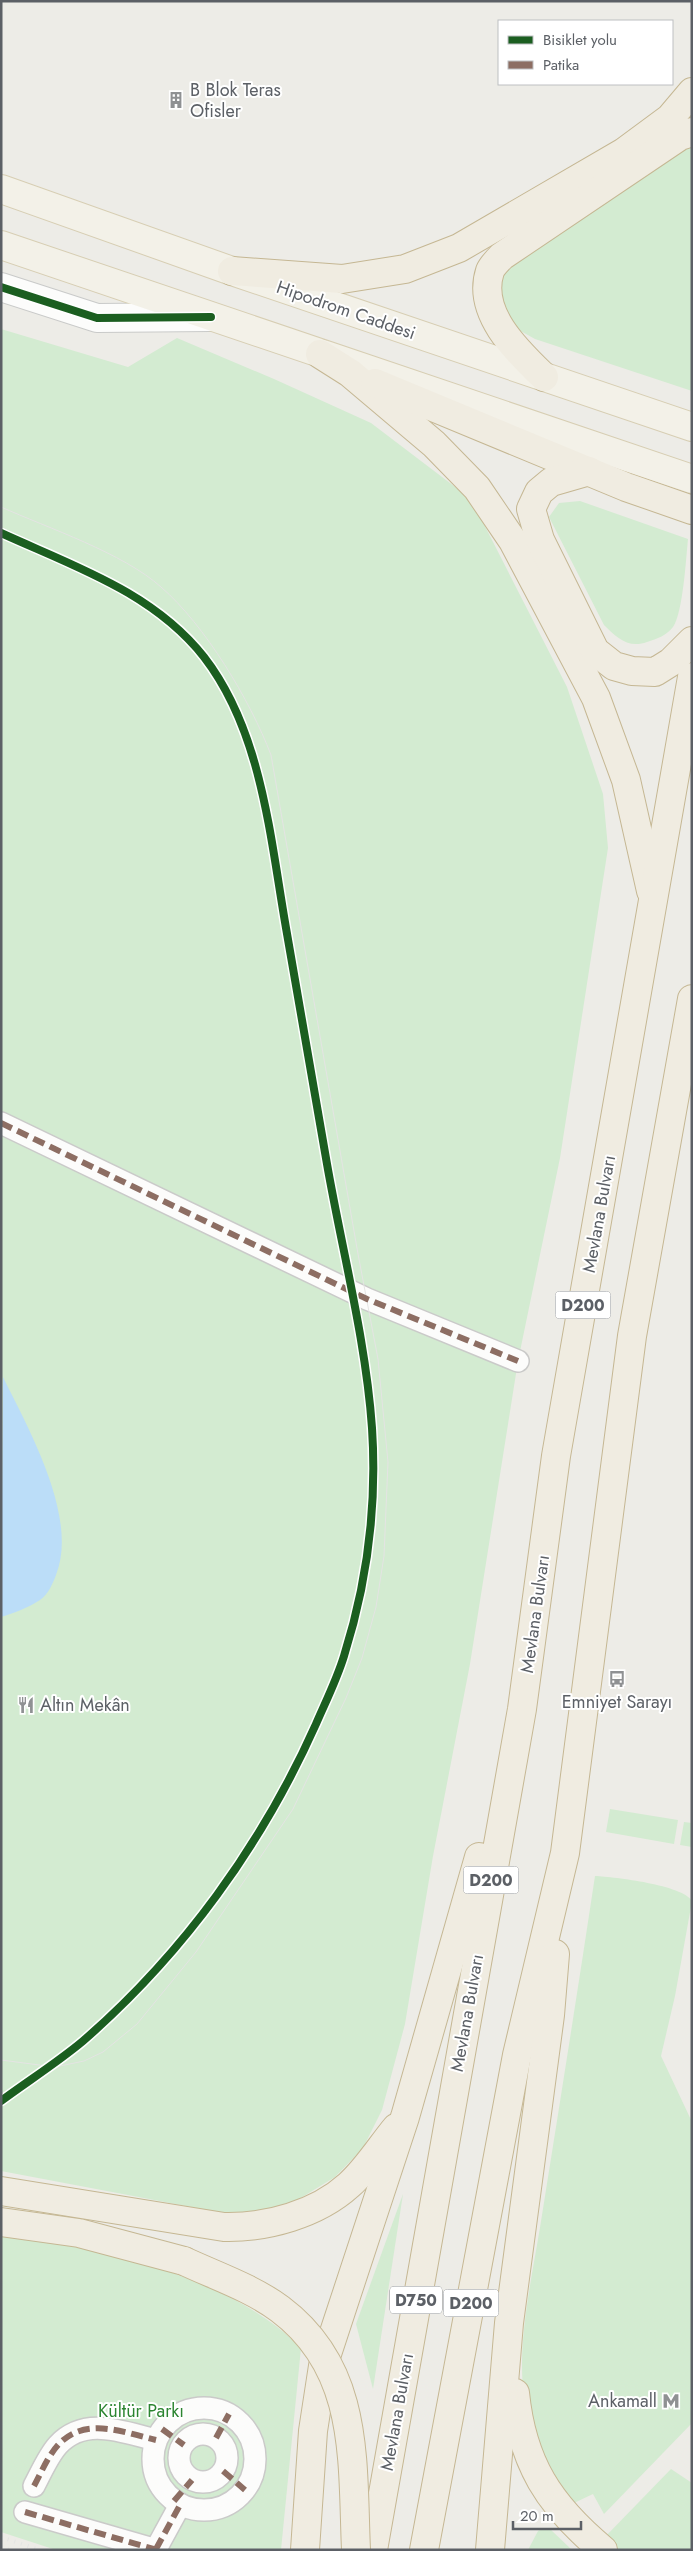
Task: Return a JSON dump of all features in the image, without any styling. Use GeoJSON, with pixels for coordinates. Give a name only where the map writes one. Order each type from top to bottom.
{"type":"FeatureCollection","features":[{"type":"Feature","properties":{"kind":"highway"},"geometry":{"type":"LineString","coordinates":[[232,271],[342,279],[405,269],[459,248],[624,152],[670,118],[692,92]]}},
{"type":"Feature","properties":{"kind":"highway"},"geometry":{"type":"LineString","coordinates":[[544,377],[516,350],[497,322],[491,309],[488,292],[490,270],[502,256],[680,136],[692,132]]}},
{"type":"Feature","properties":{"kind":"highway"},"geometry":{"type":"LineString","coordinates":[[320,354],[350,373],[434,444],[477,488],[513,541],[596,698],[626,780],[654,902]]}},
{"type":"Feature","properties":{"kind":"highway"},"geometry":{"type":"LineString","coordinates":[[350,373],[626,487],[692,510]]}},
{"type":"Feature","properties":{"kind":"highway"},"geometry":{"type":"LineString","coordinates":[[589,471],[551,482],[539,492],[531,509],[540,540],[595,651],[614,666],[632,671],[655,672],[671,662],[692,641]]}},
{"type":"Feature","properties":{"kind":"highway","name":"Mevlana Bulvarı"},"geometry":{"type":"LineString","coordinates":[[373,2550],[522,1709],[556,1456],[692,677]]}},
{"type":"Feature","properties":{"kind":"highway","name":"D200"},"geometry":{"type":"LineString","coordinates":[[424,2550],[517,2055],[565,1853],[632,1336],[692,999]]}},
{"type":"Feature","properties":{"kind":"highway"},"geometry":{"type":"LineString","coordinates":[[305,2550],[314,2431],[323,2366],[405,2117],[457,1938],[491,1809],[522,1709]]}},
{"type":"Feature","properties":{"kind":"highway"},"geometry":{"type":"LineString","coordinates":[[490,2550],[510,2323],[550,2016],[565,1853]]}},
{"type":"Feature","properties":{"kind":"highway"},"geometry":{"type":"LineString","coordinates":[[1,2191],[224,2227],[244,2228],[260,2225],[320,2206],[350,2184],[405,2117]]}},
{"type":"Feature","properties":{"kind":"highway"},"geometry":{"type":"LineString","coordinates":[[1,2222],[79,2233],[184,2261],[260,2297],[280,2309],[304,2329],[321,2350],[332,2369],[348,2416],[356,2550]]}},
{"type":"Feature","properties":{"kind":"highway"},"geometry":{"type":"LineString","coordinates":[[510,2323],[518,2416],[523,2441],[535,2468],[554,2500],[571,2520],[603,2550]]}},
{"type":"Feature","properties":{"kind":"main road","name":"Hipodrom Caddesi"},"geometry":{"type":"LineString","coordinates":[[1,189],[232,271],[692,427]]}},
{"type":"Feature","properties":{"kind":"main road"},"geometry":{"type":"LineString","coordinates":[[1,245],[692,479]]}},
{"type":"Feature","properties":{"kind":"street"},"geometry":{"type":"LineString","coordinates":[[1,286],[97,318],[211,317]]}},
{"type":"Feature","properties":{"kind":"street"},"geometry":{"type":"LineString","coordinates":[[1,1123],[367,1299],[518,1361]]}},
{"type":"Feature","properties":{"kind":"street"},"geometry":{"type":"LineString","coordinates":[[210,2408],[228,2414],[244,2428],[253,2444],[255,2468],[245,2490],[237,2499],[216,2510],[204,2511],[177,2503],[163,2491],[153,2471],[152,2460],[159,2435],[169,2421],[188,2410],[210,2408]]}},
{"type":"Feature","properties":{"kind":"street"},"geometry":{"type":"LineString","coordinates":[[216,2438],[228,2414]]}},
{"type":"Feature","properties":{"kind":"street"},"geometry":{"type":"LineString","coordinates":[[34,2486],[57,2446],[77,2430],[99,2427],[159,2435],[184,2445]]}},
{"type":"Feature","properties":{"kind":"street"},"geometry":{"type":"LineString","coordinates":[[201,2434],[216,2438],[225,2450],[227,2458],[222,2471],[208,2481],[192,2480],[186,2475],[179,2461],[184,2445],[193,2436],[201,2434]]}},
{"type":"Feature","properties":{"kind":"street"},"geometry":{"type":"LineString","coordinates":[[222,2471],[245,2490]]}},
{"type":"Feature","properties":{"kind":"street"},"geometry":{"type":"LineString","coordinates":[[25,2512],[157,2550],[177,2503],[192,2480]]}},
{"type":"Feature","properties":{"kind":"green space"},"geometry":{"type":"Polygon","coordinates":[[[692,142],[692,391],[535,339],[517,329],[508,320],[498,291],[504,268],[692,142]]]}},
{"type":"Feature","properties":{"kind":"green space"},"geometry":{"type":"Polygon","coordinates":[[[1,329],[128,367],[177,338],[371,423],[471,499],[567,687],[603,794],[608,848],[560,1158],[518,1361],[470,1664],[433,1856],[405,2024],[382,2110],[363,2148],[335,2177],[299,2199],[263,2211],[223,2213],[1,2171],[1,329]]]}},
{"type":"Feature","properties":{"kind":"green space"},"geometry":{"type":"Polygon","coordinates":[[[580,501],[688,539],[684,585],[679,610],[671,630],[658,638],[634,644],[623,641],[604,625],[549,517],[559,503],[580,501]]]}},
{"type":"Feature","properties":{"kind":"green space"},"geometry":{"type":"Polygon","coordinates":[[[610,1809],[678,1820],[674,1844],[606,1832],[610,1809]]]}},
{"type":"Feature","properties":{"kind":"green space"},"geometry":{"type":"Polygon","coordinates":[[[684,1822],[692,1823],[692,1847],[680,1845],[684,1822]]]}},
{"type":"Feature","properties":{"kind":"green space"},"geometry":{"type":"Polygon","coordinates":[[[595,1876],[663,1886],[686,1895],[692,1901],[675,1996],[661,2056],[692,2122],[692,2423],[604,2514],[593,2494],[574,2503],[549,2465],[527,2411],[522,2375],[522,2352],[527,2305],[595,1876]]]}},
{"type":"Feature","properties":{"kind":"green space"},"geometry":{"type":"Polygon","coordinates":[[[403,2194],[373,2389],[356,2324],[403,2194]]]}},
{"type":"Feature","properties":{"kind":"green space","name":"Kültür Parkı"},"geometry":{"type":"Polygon","coordinates":[[[1,2234],[79,2247],[161,2269],[238,2301],[271,2323],[301,2348],[281,2550],[56,2550],[1,2532],[1,2234]]]}},
{"type":"Feature","properties":{"kind":"green space"},"geometry":{"type":"Polygon","coordinates":[[[671,2469],[692,2483],[692,2550],[619,2550],[604,2538],[671,2469]]]}},
{"type":"Feature","properties":{"kind":"green space"},"geometry":{"type":"Polygon","coordinates":[[[550,2529],[572,2550],[528,2550],[538,2531],[550,2529]]]}},
{"type":"Feature","properties":{"kind":"water"},"geometry":{"type":"Polygon","coordinates":[[[3,1377],[48,1473],[61,1527],[61,1552],[56,1575],[45,1595],[31,1605],[1,1617],[3,1377]]]}},
{"type":"Feature","properties":{"kind":"tram line"},"geometry":{"type":"LineString","coordinates":[[1,507],[106,552],[127,563],[161,587],[210,642],[239,688],[271,755],[378,1359],[388,1462],[384,1556],[376,1607],[362,1658],[346,1698],[293,1809],[196,1952],[137,2024],[103,2052],[84,2061],[60,2066],[47,2066],[1,2060]]}},
{"type":"Feature","properties":{"kind":"railway"},"geometry":{"type":"LineString","coordinates":[[1,2537],[40,2550]]}},
{"type":"Feature","properties":{"kind":"railway"},"geometry":{"type":"LineString","coordinates":[[1,2547],[9,2550]]}},
{"type":"Feature","properties":{"kind":"marked path"},"geometry":{"type":"LineString","coordinates":[[1,1123],[367,1299],[518,1361]]}},
{"type":"Feature","properties":{"kind":"marked path"},"geometry":{"type":"LineString","coordinates":[[216,2438],[229,2414]]}},
{"type":"Feature","properties":{"kind":"marked path"},"geometry":{"type":"LineString","coordinates":[[34,2486],[54,2449],[69,2436],[80,2431],[92,2429],[117,2430],[156,2440]]}},
{"type":"Feature","properties":{"kind":"marked path"},"geometry":{"type":"LineString","coordinates":[[162,2429],[184,2445]]}},
{"type":"Feature","properties":{"kind":"marked path"},"geometry":{"type":"LineString","coordinates":[[223,2471],[245,2490]]}},
{"type":"Feature","properties":{"kind":"marked path"},"geometry":{"type":"LineString","coordinates":[[174,2501],[192,2480]]}},
{"type":"Feature","properties":{"kind":"marked path"},"geometry":{"type":"LineString","coordinates":[[156,2549],[180,2505]]}},
{"type":"Feature","properties":{"kind":"marked path"},"geometry":{"type":"LineString","coordinates":[[25,2512],[157,2550]]}},
{"type":"Feature","properties":{"kind":"cycle path"},"geometry":{"type":"LineString","coordinates":[[1,287],[97,318],[211,317]]}},
{"type":"Feature","properties":{"kind":"cycle path"},"geometry":{"type":"LineString","coordinates":[[1,533],[110,583],[161,615],[184,634],[204,657],[224,686],[239,718],[261,786],[268,822],[327,1164],[365,1362],[373,1457],[373,1485],[368,1543],[359,1600],[352,1628],[335,1682],[295,1769],[271,1812],[245,1855],[217,1895],[154,1972],[83,2041],[1,2101]]}},
{"type":"Feature","properties":{"kind":"place","name":"B Blok Teras Ofisler"},"geometry":{"type":"Point","coordinates":[176,100]}},
{"type":"Feature","properties":{"kind":"place","name":"Emniyet Sarayı"},"geometry":{"type":"Point","coordinates":[617,1679]}},
{"type":"Feature","properties":{"kind":"place","name":"Altın Mekân"},"geometry":{"type":"Point","coordinates":[26,1705]}},
{"type":"Feature","properties":{"kind":"place","name":"Ankamall"},"geometry":{"type":"Point","coordinates":[671,2401]}}]}
